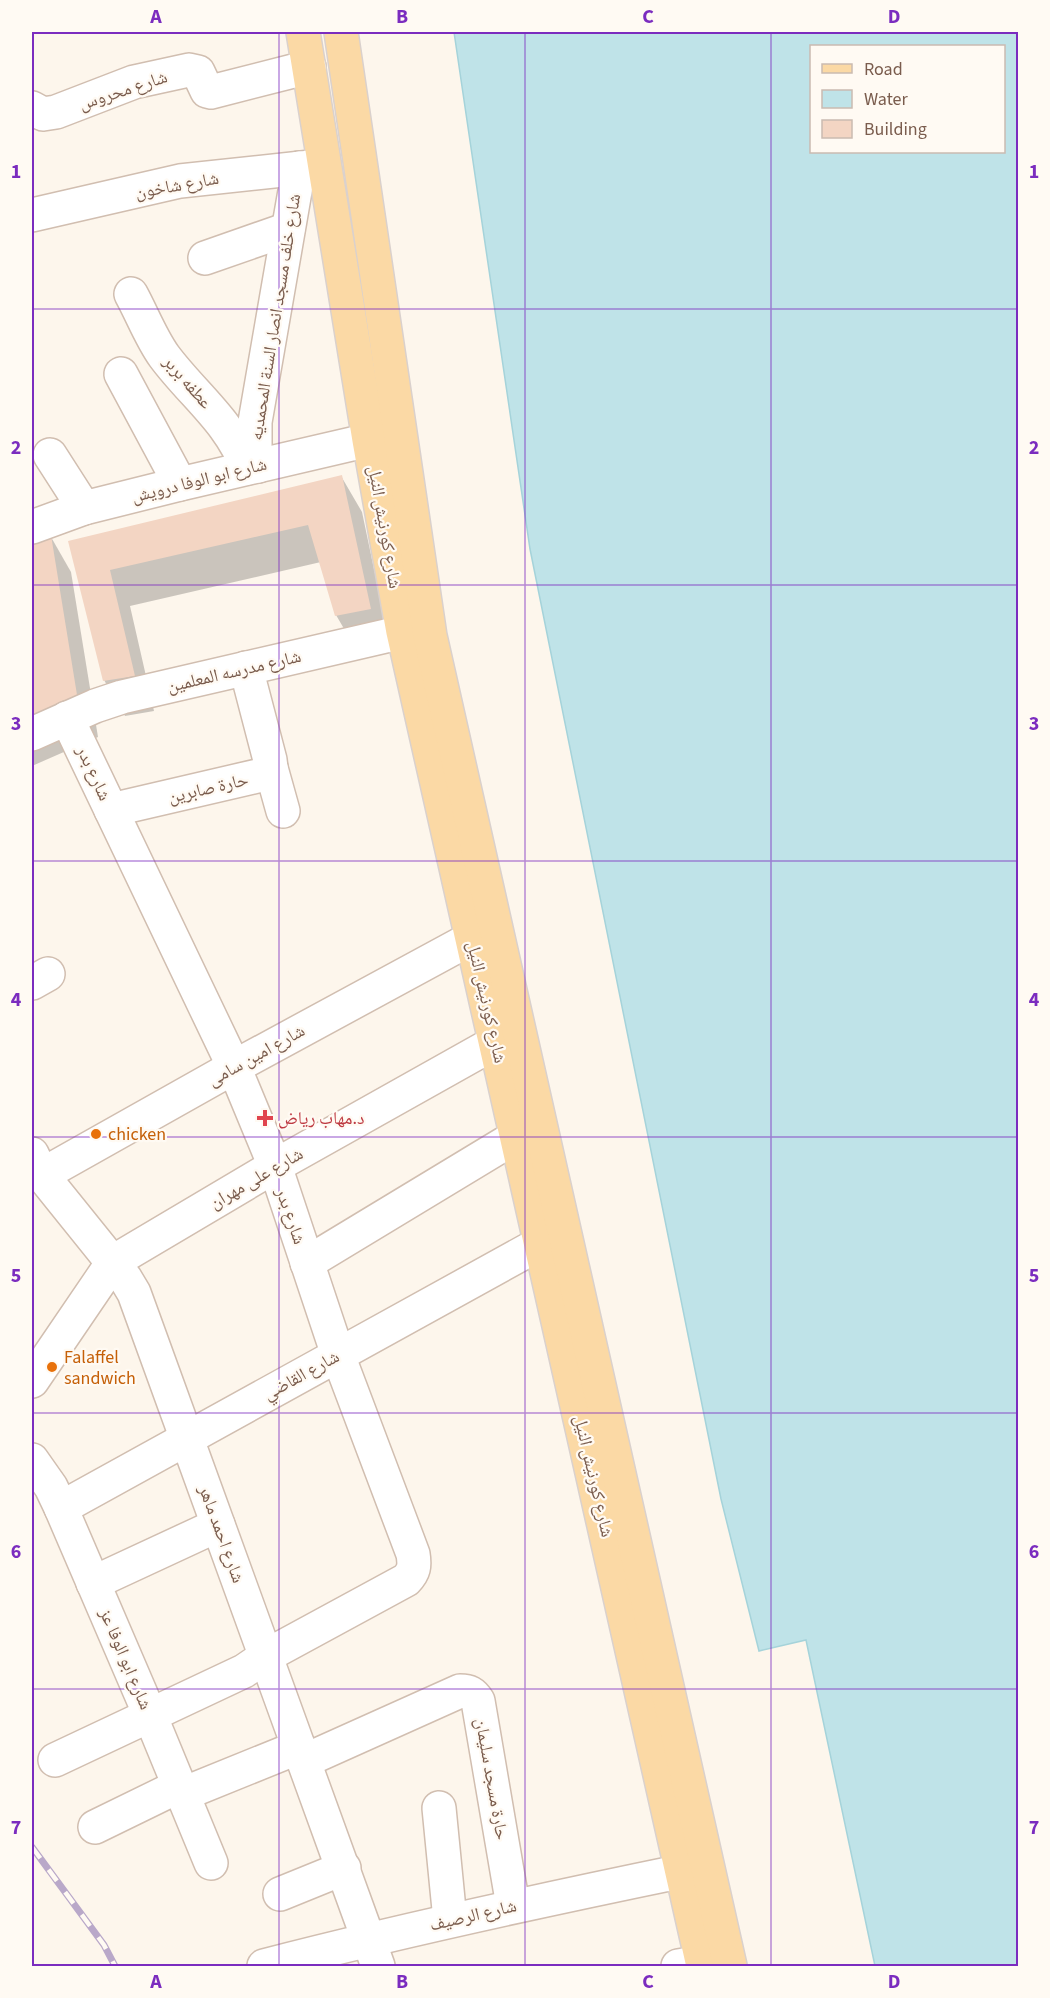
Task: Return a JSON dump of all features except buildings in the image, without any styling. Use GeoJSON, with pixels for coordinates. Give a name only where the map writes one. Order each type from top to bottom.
{"type":"FeatureCollection","features":[{"type":"Feature","properties":{"kind":"main road","name":"شارع كورنيش النيل"},"geometry":{"type":"LineString","coordinates":[[303,32],[309,68],[312,167],[369,440],[403,632],[703,1965]]}},
{"type":"Feature","properties":{"kind":"main road","name":"شارع كورنيش النيل"},"geometry":{"type":"LineString","coordinates":[[341,32],[430,636],[703,1965]]}},
{"type":"Feature","properties":{"kind":"street","name":"شارع محروس"},"geometry":{"type":"LineString","coordinates":[[32,108],[43,114],[56,112],[134,82],[189,70],[198,72],[207,91],[211,92],[309,68]]}},
{"type":"Feature","properties":{"kind":"street","name":"شارع شاخون"},"geometry":{"type":"LineString","coordinates":[[32,215],[180,182],[312,167]]}},
{"type":"Feature","properties":{"kind":"street","name":"شارع خلف مسجد انصار السنة المحمديه"},"geometry":{"type":"LineString","coordinates":[[252,467],[255,451],[255,422],[288,229],[312,167]]}},
{"type":"Feature","properties":{"kind":"street"},"geometry":{"type":"LineString","coordinates":[[205,258],[288,229]]}},
{"type":"Feature","properties":{"kind":"street","name":"عطفه بربر"},"geometry":{"type":"LineString","coordinates":[[131,294],[163,355],[207,404],[252,467]]}},
{"type":"Feature","properties":{"kind":"street"},"geometry":{"type":"LineString","coordinates":[[121,374],[180,484]]}},
{"type":"Feature","properties":{"kind":"street","name":"شارع ابو الوفا درويش"},"geometry":{"type":"LineString","coordinates":[[32,527],[84,508],[369,440]]}},
{"type":"Feature","properties":{"kind":"street"},"geometry":{"type":"LineString","coordinates":[[50,455],[84,508]]}},
{"type":"Feature","properties":{"kind":"street","name":"شارع مدرسه المعلمين"},"geometry":{"type":"LineString","coordinates":[[67,718],[122,697],[403,632]]}},
{"type":"Feature","properties":{"kind":"street","name":"حارة صابرين"},"geometry":{"type":"LineString","coordinates":[[111,810],[266,774],[270,768],[270,760],[246,668]]}},
{"type":"Feature","properties":{"kind":"street"},"geometry":{"type":"LineString","coordinates":[[32,734],[67,718]]}},
{"type":"Feature","properties":{"kind":"street","name":"شارع بدر"},"geometry":{"type":"LineString","coordinates":[[55,1760],[244,1671],[266,1656],[406,1580],[415,1564],[338,1355],[274,1166],[234,1067],[67,718]]}},
{"type":"Feature","properties":{"kind":"street"},"geometry":{"type":"LineString","coordinates":[[270,768],[283,811]]}},
{"type":"Feature","properties":{"kind":"street","name":"شارع امين سامى"},"geometry":{"type":"LineString","coordinates":[[37,1165],[234,1067],[472,938]]}},
{"type":"Feature","properties":{"kind":"street","name":"شارع على مهران"},"geometry":{"type":"LineString","coordinates":[[113,1262],[274,1166],[496,1042]]}},
{"type":"Feature","properties":{"kind":"street"},"geometry":{"type":"LineString","coordinates":[[308,1263],[517,1136]]}},
{"type":"Feature","properties":{"kind":"street","name":"شارع احمد ماهر"},"geometry":{"type":"LineString","coordinates":[[37,1165],[113,1262],[134,1293],[374,1953]]}},
{"type":"Feature","properties":{"kind":"street","name":"شارع القاضي"},"geometry":{"type":"LineString","coordinates":[[61,1508],[541,1243]]}},
{"type":"Feature","properties":{"kind":"street"},"geometry":{"type":"LineString","coordinates":[[32,1380],[113,1262]]}},
{"type":"Feature","properties":{"kind":"street","name":"شارع ابو الوفا عز"},"geometry":{"type":"LineString","coordinates":[[32,1460],[51,1487],[61,1508],[211,1863]]}},
{"type":"Feature","properties":{"kind":"street"},"geometry":{"type":"LineString","coordinates":[[93,1583],[218,1525]]}},
{"type":"Feature","properties":{"kind":"street","name":"حارة مسجد سليمان"},"geometry":{"type":"LineString","coordinates":[[302,1754],[460,1691],[468,1691],[474,1695],[478,1701],[513,1906]]}},
{"type":"Feature","properties":{"kind":"street"},"geometry":{"type":"LineString","coordinates":[[94,1827],[181,1790],[302,1754]]}},
{"type":"Feature","properties":{"kind":"street"},"geometry":{"type":"LineString","coordinates":[[438,1808],[450,1920]]}},
{"type":"Feature","properties":{"kind":"street"},"geometry":{"type":"LineString","coordinates":[[280,1894],[344,1868]]}},
{"type":"Feature","properties":{"kind":"street","name":"شارع الرصيف"},"geometry":{"type":"LineString","coordinates":[[264,1966],[374,1953],[450,1920],[683,1871]]}},
{"type":"Feature","properties":{"kind":"water"},"geometry":{"type":"Polygon","coordinates":[[[454,32],[1018,32],[1018,1966],[875,1966],[806,1640],[759,1651],[721,1499],[530,549],[454,32]]]}},
{"type":"Feature","properties":{"kind":"railway"},"geometry":{"type":"LineString","coordinates":[[32,1847],[104,1945],[115,1966]]}},
{"type":"Feature","properties":{"kind":"place","name":"د.مهاب رياض"},"geometry":{"type":"Point","coordinates":[265,1118]}},
{"type":"Feature","properties":{"kind":"place","name":"chicken"},"geometry":{"type":"Point","coordinates":[96,1134]}},
{"type":"Feature","properties":{"kind":"place","name":"Falaffel sandwich"},"geometry":{"type":"Point","coordinates":[52,1367]}}]}
